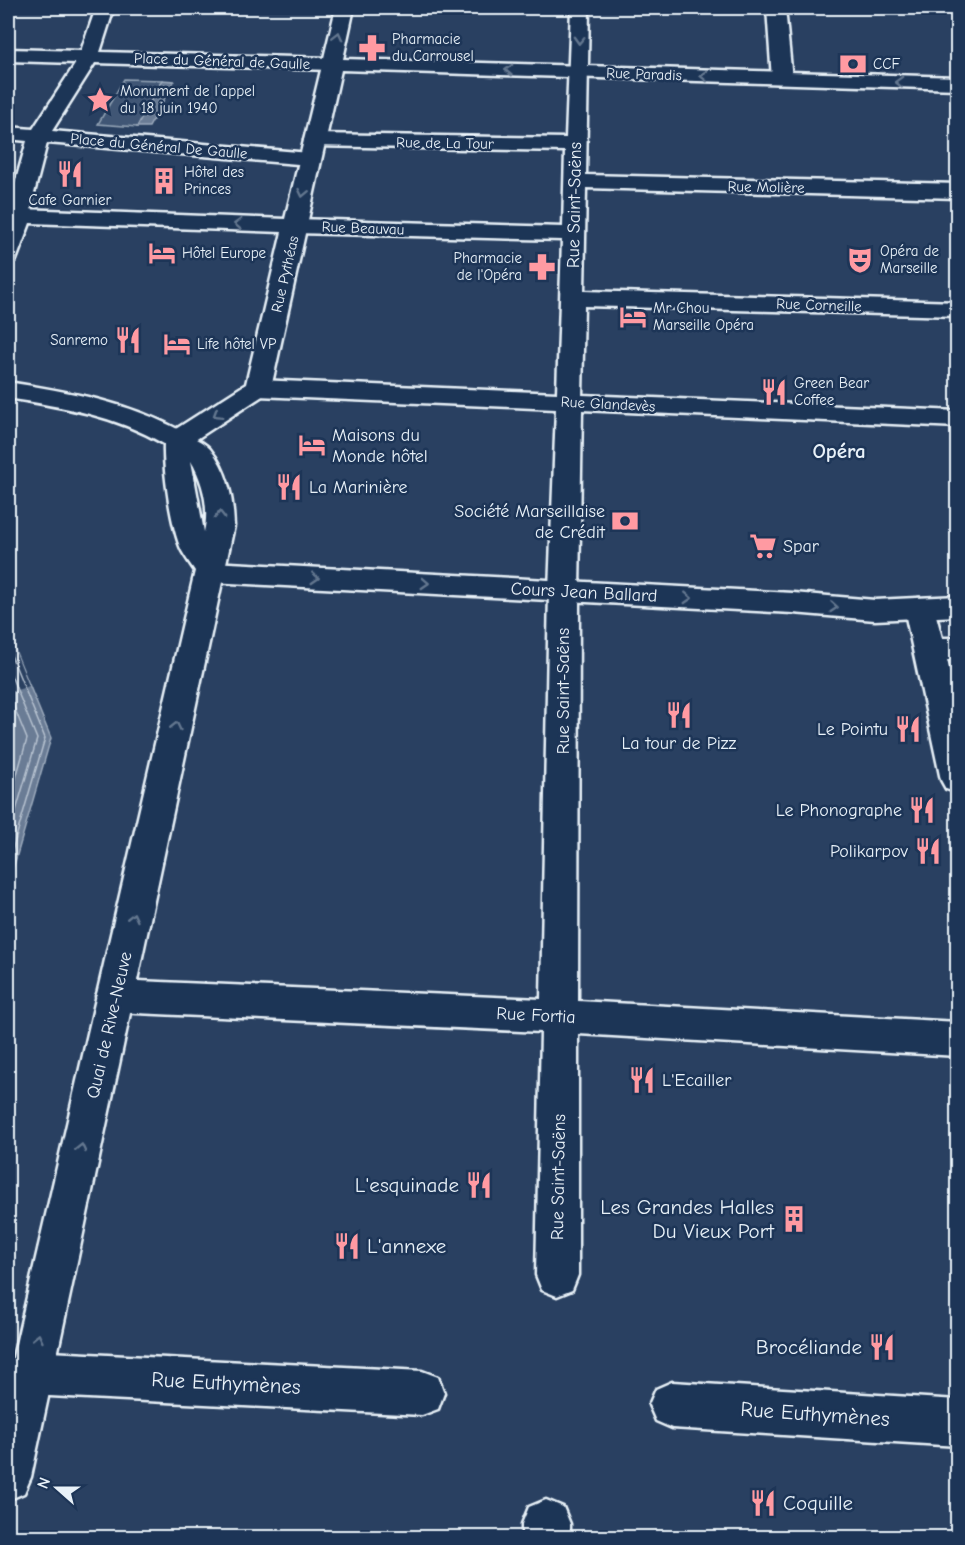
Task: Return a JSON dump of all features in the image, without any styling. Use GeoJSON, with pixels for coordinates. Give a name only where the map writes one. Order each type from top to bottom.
{"type":"FeatureCollection","features":[{"type":"Feature","properties":{"kind":"street"},"geometry":{"type":"LineString","coordinates":[[90,57],[105,8]]}},
{"type":"Feature","properties":{"kind":"street"},"geometry":{"type":"LineString","coordinates":[[331,64],[345,8]]}},
{"type":"Feature","properties":{"kind":"street","name":"Rue Saint-Saëns"},"geometry":{"type":"LineString","coordinates":[[557,1275],[564,591],[580,8]]}},
{"type":"Feature","properties":{"kind":"street"},"geometry":{"type":"LineString","coordinates":[[776,8],[782,78]]}},
{"type":"Feature","properties":{"kind":"street","name":"Place du Général de Gaulle"},"geometry":{"type":"LineString","coordinates":[[8,55],[331,64],[314,139]]}},
{"type":"Feature","properties":{"kind":"street","name":"Place du Général de Gaulle"},"geometry":{"type":"LineString","coordinates":[[8,255],[14,216],[20,205],[39,135],[90,57]]}},
{"type":"Feature","properties":{"kind":"street","name":"Rue Paradis"},"geometry":{"type":"LineString","coordinates":[[331,64],[957,83]]}},
{"type":"Feature","properties":{"kind":"street","name":"Place du Général De Gaulle"},"geometry":{"type":"LineString","coordinates":[[8,133],[314,139]]}},
{"type":"Feature","properties":{"kind":"street","name":"Rue de La Tour"},"geometry":{"type":"LineString","coordinates":[[314,139],[576,145]]}},
{"type":"Feature","properties":{"kind":"street","name":"Rue Pythéas"},"geometry":{"type":"LineString","coordinates":[[258,388],[314,139]]}},
{"type":"Feature","properties":{"kind":"street","name":"Rue Molière"},"geometry":{"type":"LineString","coordinates":[[575,181],[957,191]]}},
{"type":"Feature","properties":{"kind":"street","name":"Rue Beauvau"},"geometry":{"type":"LineString","coordinates":[[14,216],[574,234]]}},
{"type":"Feature","properties":{"kind":"street","name":"Rue Corneille"},"geometry":{"type":"LineString","coordinates":[[572,298],[957,309]]}},
{"type":"Feature","properties":{"kind":"street"},"geometry":{"type":"LineString","coordinates":[[177,440],[258,388]]}},
{"type":"Feature","properties":{"kind":"street","name":"Rue Glandevès"},"geometry":{"type":"LineString","coordinates":[[258,388],[957,419]]}},
{"type":"Feature","properties":{"kind":"street"},"geometry":{"type":"LineString","coordinates":[[8,390],[93,403],[119,410],[177,440]]}},
{"type":"Feature","properties":{"kind":"street"},"geometry":{"type":"LineString","coordinates":[[177,440],[177,462],[191,536],[196,550],[211,573]]}},
{"type":"Feature","properties":{"kind":"street","name":"Cours Jean Ballard"},"geometry":{"type":"LineString","coordinates":[[211,573],[793,603],[875,610],[957,606]]}},
{"type":"Feature","properties":{"kind":"street","name":"Quai de Rive-Neuve"},"geometry":{"type":"LineString","coordinates":[[8,1477],[211,573]]}},
{"type":"Feature","properties":{"kind":"street"},"geometry":{"type":"LineString","coordinates":[[918,608],[943,649],[957,780]]}},
{"type":"Feature","properties":{"kind":"street","name":"Rue Fortia"},"geometry":{"type":"LineString","coordinates":[[115,996],[560,1016],[957,1039]]}},
{"type":"Feature","properties":{"kind":"street","name":"Rue Euthymènes"},"geometry":{"type":"LineString","coordinates":[[30,1373],[422,1393]]}},
{"type":"Feature","properties":{"kind":"street","name":"Rue Euthymènes"},"geometry":{"type":"LineString","coordinates":[[672,1405],[957,1423]]}},
{"type":"Feature","properties":{"kind":"shaded area"},"geometry":{"type":"Polygon","coordinates":[[[124,79],[162,80],[137,127],[98,124],[124,79]]]}},
{"type":"Feature","properties":{"kind":"water"},"geometry":{"type":"Polygon","coordinates":[[[162,80],[174,81],[149,127],[137,127],[162,80]]]}},
{"type":"Feature","properties":{"kind":"water"},"geometry":{"type":"Polygon","coordinates":[[[8,633],[51,738],[8,886],[8,633]]]}},
{"type":"Feature","properties":{"kind":"pier"},"geometry":{"type":"Polygon","coordinates":[[[8,633],[29,686],[8,693],[8,633]]]}},
{"type":"Feature","properties":{"kind":"place","name":"Pharmacie du Carrousel"},"geometry":{"type":"Point","coordinates":[372,48]}},
{"type":"Feature","properties":{"kind":"place","name":"CCF"},"geometry":{"type":"Point","coordinates":[853,64]}},
{"type":"Feature","properties":{"kind":"place","name":"Monument de l’appel du 18 juin 1940"},"geometry":{"type":"Point","coordinates":[100,100]}},
{"type":"Feature","properties":{"kind":"place","name":"Cafe Garnier"},"geometry":{"type":"Point","coordinates":[70,174]}},
{"type":"Feature","properties":{"kind":"place","name":"Hôtel des Princes"},"geometry":{"type":"Point","coordinates":[164,181]}},
{"type":"Feature","properties":{"kind":"place","name":"Hôtel Europe"},"geometry":{"type":"Point","coordinates":[162,253]}},
{"type":"Feature","properties":{"kind":"place","name":"Opéra de Marseille"},"geometry":{"type":"Point","coordinates":[860,260]}},
{"type":"Feature","properties":{"kind":"place","name":"Pharmacie de l'Opéra"},"geometry":{"type":"Point","coordinates":[542,267]}},
{"type":"Feature","properties":{"kind":"place","name":"Mr Chou Marseille Opéra"},"geometry":{"type":"Point","coordinates":[633,317]}},
{"type":"Feature","properties":{"kind":"place","name":"Sanremo"},"geometry":{"type":"Point","coordinates":[128,340]}},
{"type":"Feature","properties":{"kind":"place","name":"Life hôtel VP"},"geometry":{"type":"Point","coordinates":[177,344]}},
{"type":"Feature","properties":{"kind":"place","name":"Green Bear Coffee"},"geometry":{"type":"Point","coordinates":[774,392]}},
{"type":"Feature","properties":{"kind":"place","name":"Maisons du Monde hôtel"},"geometry":{"type":"Point","coordinates":[312,445]}},
{"type":"Feature","properties":{"kind":"place","name":"La Marinière"},"geometry":{"type":"Point","coordinates":[289,487]}},
{"type":"Feature","properties":{"kind":"place","name":"Société Marseillaise de Crédit"},"geometry":{"type":"Point","coordinates":[625,521]}},
{"type":"Feature","properties":{"kind":"place","name":"Spar"},"geometry":{"type":"Point","coordinates":[763,546]}},
{"type":"Feature","properties":{"kind":"place","name":"La tour de Pizz"},"geometry":{"type":"Point","coordinates":[679,715]}},
{"type":"Feature","properties":{"kind":"place","name":"Le Pointu"},"geometry":{"type":"Point","coordinates":[908,729]}},
{"type":"Feature","properties":{"kind":"place","name":"Le Phonographe"},"geometry":{"type":"Point","coordinates":[922,810]}},
{"type":"Feature","properties":{"kind":"place","name":"Polikarpov"},"geometry":{"type":"Point","coordinates":[928,851]}},
{"type":"Feature","properties":{"kind":"place","name":"L'Ecailler"},"geometry":{"type":"Point","coordinates":[642,1080]}},
{"type":"Feature","properties":{"kind":"place","name":"L'esquinade"},"geometry":{"type":"Point","coordinates":[479,1185]}},
{"type":"Feature","properties":{"kind":"place","name":"Les Grandes Halles Du Vieux Port"},"geometry":{"type":"Point","coordinates":[794,1219]}},
{"type":"Feature","properties":{"kind":"place","name":"L'annexe"},"geometry":{"type":"Point","coordinates":[347,1246]}},
{"type":"Feature","properties":{"kind":"place","name":"Brocéliande"},"geometry":{"type":"Point","coordinates":[882,1347]}},
{"type":"Feature","properties":{"kind":"place","name":"Coquille"},"geometry":{"type":"Point","coordinates":[763,1503]}},
{"type":"Feature","properties":{"kind":"district","name":"Opéra"},"geometry":{"type":"Point","coordinates":[839,451]}}]}
